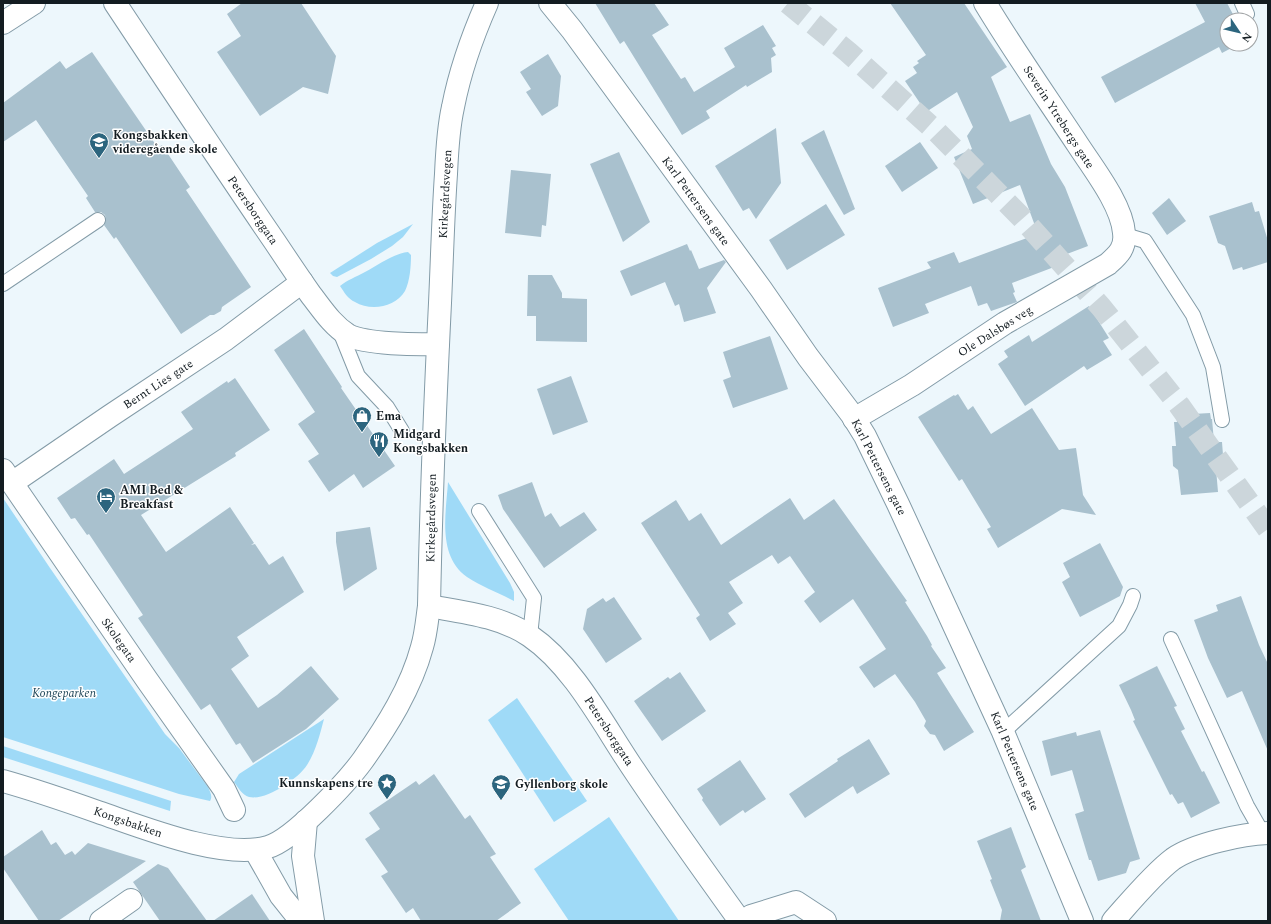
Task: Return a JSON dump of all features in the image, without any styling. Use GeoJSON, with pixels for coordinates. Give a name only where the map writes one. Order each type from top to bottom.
{"type":"FeatureCollection","features":[{"type":"Feature","properties":{"kind":"street"},"geometry":{"type":"LineString","coordinates":[[3,23],[34,3]]}},
{"type":"Feature","properties":{"kind":"street","name":"Petersborggata"},"geometry":{"type":"LineString","coordinates":[[115,3],[302,282],[323,311],[339,328],[349,335],[359,339],[420,345],[438,344]]}},
{"type":"Feature","properties":{"kind":"street","name":"Kirkegårdsvegen"},"geometry":{"type":"LineString","coordinates":[[255,850],[269,847],[286,838],[306,821],[356,769],[392,717],[413,673],[422,648],[429,606],[432,466],[448,138],[452,109],[460,76],[470,43],[487,3]]}},
{"type":"Feature","properties":{"kind":"street","name":"Karl Pettersens gate"},"geometry":{"type":"LineString","coordinates":[[550,3],[641,125],[865,436],[1003,732],[1082,921]]}},
{"type":"Feature","properties":{"kind":"street","name":"Severin Ytrebergs gate"},"geometry":{"type":"LineString","coordinates":[[985,3],[1097,174],[1115,204],[1123,222],[1125,235]]}},
{"type":"Feature","properties":{"kind":"street","name":"Ole Dalsbøs veg"},"geometry":{"type":"LineString","coordinates":[[854,419],[912,385],[1005,323],[1108,264],[1120,253],[1125,235]]}},
{"type":"Feature","properties":{"kind":"street","name":"Bernt Lies gate"},"geometry":{"type":"LineString","coordinates":[[7,476],[110,416],[226,339],[302,282]]}},
{"type":"Feature","properties":{"kind":"street","name":"Skolegata"},"geometry":{"type":"LineString","coordinates":[[7,476],[142,674],[224,789],[234,810]]}},
{"type":"Feature","properties":{"kind":"street","name":"Petersborggata"},"geometry":{"type":"LineString","coordinates":[[429,606],[496,620],[518,629],[530,636],[559,662],[585,695],[656,803],[740,921]]}},
{"type":"Feature","properties":{"kind":"street","name":"Kongsbakken"},"geometry":{"type":"LineString","coordinates":[[3,780],[148,830],[201,845],[240,850],[255,850]]}},
{"type":"Feature","properties":{"kind":"street"},"geometry":{"type":"LineString","coordinates":[[306,821],[303,856],[313,921]]}},
{"type":"Feature","properties":{"kind":"street"},"geometry":{"type":"LineString","coordinates":[[1112,921],[1156,875],[1174,859],[1206,845],[1229,838],[1265,833]]}},
{"type":"Feature","properties":{"kind":"street"},"geometry":{"type":"LineString","coordinates":[[255,850],[282,896],[301,921]]}},
{"type":"Feature","properties":{"kind":"street"},"geometry":{"type":"LineString","coordinates":[[101,921],[131,900]]}},
{"type":"Feature","properties":{"kind":"street"},"geometry":{"type":"LineString","coordinates":[[745,921],[751,916],[796,902],[825,921]]}},
{"type":"Feature","properties":{"kind":"lane"},"geometry":{"type":"LineString","coordinates":[[3,284],[98,220]]}},
{"type":"Feature","properties":{"kind":"lane"},"geometry":{"type":"LineString","coordinates":[[1125,235],[1145,241],[1193,315],[1213,367],[1222,420]]}},
{"type":"Feature","properties":{"kind":"lane"},"geometry":{"type":"LineString","coordinates":[[339,328],[358,376],[387,407],[402,431]]}},
{"type":"Feature","properties":{"kind":"lane"},"geometry":{"type":"LineString","coordinates":[[479,511],[534,598],[530,636]]}},
{"type":"Feature","properties":{"kind":"lane"},"geometry":{"type":"LineString","coordinates":[[1003,732],[1119,626],[1133,596]]}},
{"type":"Feature","properties":{"kind":"lane"},"geometry":{"type":"LineString","coordinates":[[1171,639],[1241,792],[1265,833]]}},
{"type":"Feature","properties":{"kind":"green space"},"geometry":{"type":"Polygon","coordinates":[[[413,224],[403,237],[371,259],[337,277],[330,273],[377,243],[413,224]]]}},
{"type":"Feature","properties":{"kind":"green space"},"geometry":{"type":"Polygon","coordinates":[[[408,252],[411,255],[408,283],[401,297],[389,304],[375,307],[361,305],[350,299],[340,286],[391,257],[408,252]]]}},
{"type":"Feature","properties":{"kind":"green space"},"geometry":{"type":"Polygon","coordinates":[[[448,482],[510,583],[514,592],[514,601],[467,577],[457,568],[451,558],[447,546],[445,520],[448,482]]]}},
{"type":"Feature","properties":{"kind":"green space","name":"Kongeparken"},"geometry":{"type":"Polygon","coordinates":[[[3,498],[165,734],[179,748],[208,787],[211,796],[210,801],[179,794],[3,737],[3,498]]]}},
{"type":"Feature","properties":{"kind":"green space"},"geometry":{"type":"Polygon","coordinates":[[[517,698],[587,801],[554,822],[488,720],[517,698]]]}},
{"type":"Feature","properties":{"kind":"green space"},"geometry":{"type":"Polygon","coordinates":[[[324,719],[313,754],[303,771],[281,788],[264,796],[249,797],[240,791],[234,782],[239,774],[324,719]]]}},
{"type":"Feature","properties":{"kind":"green space"},"geometry":{"type":"Polygon","coordinates":[[[3,746],[171,801],[170,811],[3,757],[3,746]]]}},
{"type":"Feature","properties":{"kind":"green space"},"geometry":{"type":"Polygon","coordinates":[[[609,817],[679,921],[569,921],[534,869],[609,817]]]}},
{"type":"Feature","properties":{"kind":"building"},"geometry":{"type":"Polygon","coordinates":[[[242,3],[301,3],[336,56],[328,94],[303,87],[260,116],[217,52],[241,36],[227,14],[242,3]]]}},
{"type":"Feature","properties":{"kind":"building"},"geometry":{"type":"Polygon","coordinates":[[[595,3],[654,3],[669,25],[652,35],[681,79],[685,77],[694,92],[735,67],[724,48],[763,25],[776,46],[772,48],[776,55],[771,58],[772,72],[747,87],[746,85],[706,111],[710,118],[682,135],[624,41],[620,44],[595,3]]]}},
{"type":"Feature","properties":{"kind":"building"},"geometry":{"type":"Polygon","coordinates":[[[890,3],[964,3],[1007,67],[991,77],[1010,122],[1030,114],[1051,164],[1065,187],[1088,246],[1059,257],[1062,264],[1012,283],[1015,292],[1013,293],[1017,302],[991,311],[987,303],[978,306],[971,286],[925,304],[929,313],[893,327],[878,288],[931,268],[927,262],[954,252],[959,263],[1038,234],[1020,185],[973,204],[954,157],[972,149],[967,136],[973,127],[957,92],[926,112],[905,81],[917,73],[913,67],[919,63],[917,61],[926,55],[890,3]]]}},
{"type":"Feature","properties":{"kind":"building"},"geometry":{"type":"Polygon","coordinates":[[[1195,3],[1227,3],[1232,12],[1219,12],[1219,47],[1115,103],[1101,77],[1205,22],[1195,3]]]}},
{"type":"Feature","properties":{"kind":"building"},"geometry":{"type":"Polygon","coordinates":[[[92,52],[158,148],[162,145],[190,187],[186,190],[251,287],[222,307],[221,311],[214,315],[210,315],[181,334],[116,237],[114,239],[104,225],[106,220],[105,215],[101,212],[95,212],[86,198],[88,196],[36,120],[3,142],[3,103],[60,61],[66,69],[92,52]]]}},
{"type":"Feature","properties":{"kind":"building"},"geometry":{"type":"Polygon","coordinates":[[[548,54],[561,76],[558,106],[542,116],[526,92],[531,89],[520,72],[548,54]]]}},
{"type":"Feature","properties":{"kind":"building"},"geometry":{"type":"Polygon","coordinates":[[[776,128],[781,183],[756,219],[749,208],[743,211],[715,166],[776,128]]]}},
{"type":"Feature","properties":{"kind":"building"},"geometry":{"type":"Polygon","coordinates":[[[824,130],[855,209],[844,215],[801,143],[824,130]]]}},
{"type":"Feature","properties":{"kind":"building"},"geometry":{"type":"Polygon","coordinates":[[[920,142],[938,168],[902,192],[885,166],[920,142]]]}},
{"type":"Feature","properties":{"kind":"building"},"geometry":{"type":"Polygon","coordinates":[[[619,152],[650,222],[623,242],[590,164],[619,152]]]}},
{"type":"Feature","properties":{"kind":"building"},"geometry":{"type":"Polygon","coordinates":[[[511,170],[551,174],[546,226],[542,225],[541,237],[505,233],[511,170]]]}},
{"type":"Feature","properties":{"kind":"building"},"geometry":{"type":"Polygon","coordinates":[[[1169,198],[1186,221],[1167,235],[1152,213],[1169,198]]]}},
{"type":"Feature","properties":{"kind":"building"},"geometry":{"type":"Polygon","coordinates":[[[1252,202],[1255,212],[1259,211],[1268,241],[1268,262],[1243,270],[1242,267],[1233,270],[1225,246],[1218,243],[1209,216],[1252,202]]]}},
{"type":"Feature","properties":{"kind":"building"},"geometry":{"type":"Polygon","coordinates":[[[826,204],[845,235],[787,270],[769,240],[826,204]]]}},
{"type":"Feature","properties":{"kind":"building"},"geometry":{"type":"Polygon","coordinates":[[[687,244],[699,269],[724,260],[726,262],[707,288],[716,313],[684,322],[679,304],[675,306],[665,282],[631,296],[620,271],[687,244]]]}},
{"type":"Feature","properties":{"kind":"building"},"geometry":{"type":"Polygon","coordinates":[[[528,275],[552,275],[562,293],[562,298],[587,299],[587,342],[536,341],[536,316],[527,316],[528,275]]]}},
{"type":"Feature","properties":{"kind":"building"},"geometry":{"type":"Polygon","coordinates":[[[1089,306],[1109,338],[1103,341],[1112,355],[1087,370],[1084,366],[1025,406],[998,364],[1008,357],[1004,351],[1029,335],[1032,342],[1089,306]]]}},
{"type":"Feature","properties":{"kind":"building"},"geometry":{"type":"Polygon","coordinates":[[[304,329],[342,387],[341,388],[395,466],[363,488],[354,474],[329,492],[308,461],[319,454],[298,424],[315,412],[274,350],[304,329]]]}},
{"type":"Feature","properties":{"kind":"building"},"geometry":{"type":"Polygon","coordinates":[[[770,336],[788,389],[733,408],[723,380],[731,377],[723,352],[770,336]]]}},
{"type":"Feature","properties":{"kind":"building"},"geometry":{"type":"Polygon","coordinates":[[[571,376],[588,422],[553,435],[537,389],[571,376]]]}},
{"type":"Feature","properties":{"kind":"building"},"geometry":{"type":"Polygon","coordinates":[[[235,378],[270,430],[235,453],[236,456],[141,515],[166,552],[230,507],[254,543],[251,545],[255,544],[269,565],[283,556],[304,592],[237,637],[249,656],[231,669],[258,708],[277,695],[311,666],[339,699],[306,729],[253,763],[240,743],[236,745],[210,704],[201,710],[138,618],[143,615],[89,534],[87,535],[75,518],[71,519],[57,498],[114,459],[124,474],[193,429],[181,412],[227,381],[228,383],[235,378]]]}},
{"type":"Feature","properties":{"kind":"building"},"geometry":{"type":"Polygon","coordinates":[[[958,394],[968,410],[973,406],[991,434],[1032,408],[1059,450],[1076,448],[1083,495],[1096,515],[1062,509],[998,548],[987,529],[991,527],[962,479],[959,481],[918,417],[958,394]]]}},
{"type":"Feature","properties":{"kind":"building"},"geometry":{"type":"Polygon","coordinates":[[[1210,413],[1214,442],[1222,442],[1224,468],[1216,469],[1218,492],[1181,495],[1178,470],[1173,466],[1172,446],[1176,446],[1174,422],[1177,422],[1176,415],[1210,413]]]}},
{"type":"Feature","properties":{"kind":"building"},"geometry":{"type":"Polygon","coordinates":[[[532,482],[545,517],[551,513],[560,527],[584,512],[597,530],[544,568],[503,509],[498,495],[532,482]]]}},
{"type":"Feature","properties":{"kind":"building"},"geometry":{"type":"Polygon","coordinates":[[[790,498],[804,520],[834,499],[907,601],[905,602],[946,668],[937,673],[974,732],[944,751],[935,735],[930,734],[924,726],[926,721],[915,702],[895,674],[874,688],[859,667],[886,649],[853,599],[820,623],[804,601],[815,592],[790,556],[778,564],[772,555],[729,582],[743,603],[728,613],[736,624],[710,641],[696,618],[700,615],[641,523],[676,500],[689,521],[701,513],[721,545],[790,498]]]}},
{"type":"Feature","properties":{"kind":"building"},"geometry":{"type":"Polygon","coordinates":[[[370,527],[377,569],[344,591],[336,542],[336,532],[370,527]]]}},
{"type":"Feature","properties":{"kind":"building"},"geometry":{"type":"Polygon","coordinates":[[[1100,543],[1123,587],[1120,596],[1080,617],[1062,582],[1070,577],[1063,563],[1100,543]]]}},
{"type":"Feature","properties":{"kind":"building"},"geometry":{"type":"Polygon","coordinates":[[[1241,596],[1259,645],[1268,664],[1268,751],[1242,691],[1227,698],[1208,658],[1194,620],[1218,611],[1216,605],[1241,596]]]}},
{"type":"Feature","properties":{"kind":"building"},"geometry":{"type":"Polygon","coordinates":[[[614,597],[642,639],[606,663],[583,629],[587,609],[603,598],[606,602],[614,597]]]}},
{"type":"Feature","properties":{"kind":"building"},"geometry":{"type":"Polygon","coordinates":[[[1157,666],[1177,706],[1174,707],[1185,729],[1181,731],[1220,803],[1191,818],[1183,802],[1178,804],[1172,794],[1170,795],[1133,721],[1135,720],[1119,685],[1157,666]]]}},
{"type":"Feature","properties":{"kind":"building"},"geometry":{"type":"Polygon","coordinates":[[[680,672],[706,711],[662,741],[634,701],[668,677],[670,679],[680,672]]]}},
{"type":"Feature","properties":{"kind":"building"},"geometry":{"type":"Polygon","coordinates":[[[1100,730],[1140,859],[1130,862],[1126,873],[1098,881],[1091,860],[1089,860],[1075,814],[1084,811],[1072,770],[1051,776],[1042,741],[1076,732],[1077,736],[1100,730]]]}},
{"type":"Feature","properties":{"kind":"building"},"geometry":{"type":"Polygon","coordinates":[[[869,739],[890,774],[857,794],[853,786],[805,818],[789,794],[838,761],[837,759],[869,739]]]}},
{"type":"Feature","properties":{"kind":"building"},"geometry":{"type":"Polygon","coordinates":[[[740,760],[766,799],[745,813],[743,810],[720,826],[702,800],[703,798],[697,789],[740,760]]]}},
{"type":"Feature","properties":{"kind":"building"},"geometry":{"type":"Polygon","coordinates":[[[434,774],[465,819],[470,815],[496,854],[490,857],[521,903],[496,921],[421,921],[413,908],[406,913],[381,876],[388,872],[365,839],[380,829],[369,813],[416,781],[419,785],[434,774]]]}},
{"type":"Feature","properties":{"kind":"building"},"geometry":{"type":"Polygon","coordinates":[[[1011,827],[1026,867],[1021,870],[1041,921],[1000,921],[1002,910],[977,841],[1011,827]]]}},
{"type":"Feature","properties":{"kind":"building"},"geometry":{"type":"Polygon","coordinates":[[[42,830],[51,845],[56,842],[65,855],[72,851],[75,855],[88,843],[146,861],[58,921],[39,921],[3,868],[3,857],[42,830]]]}},
{"type":"Feature","properties":{"kind":"building"},"geometry":{"type":"Polygon","coordinates":[[[158,864],[168,868],[207,921],[160,921],[133,882],[158,864]]]}},
{"type":"Feature","properties":{"kind":"building"},"geometry":{"type":"Polygon","coordinates":[[[252,894],[270,921],[213,921],[252,894]]]}},
{"type":"Feature","properties":{"kind":"tunnel"},"geometry":{"type":"LineString","coordinates":[[788,3],[848,52],[937,132],[1021,217],[1101,307],[1179,405],[1268,529]]}},
{"type":"Feature","properties":{"kind":"place","name":"Kongsbakken videregående skole"},"geometry":{"type":"Point","coordinates":[99,159]}},
{"type":"Feature","properties":{"kind":"place","name":"Ema"},"geometry":{"type":"Point","coordinates":[362,433]}},
{"type":"Feature","properties":{"kind":"place","name":"Midgard Kongsbakken"},"geometry":{"type":"Point","coordinates":[379,458]}},
{"type":"Feature","properties":{"kind":"place","name":"AMI Bed & Breakfast"},"geometry":{"type":"Point","coordinates":[106,514]}},
{"type":"Feature","properties":{"kind":"place","name":"Kunnskapens tre"},"geometry":{"type":"Point","coordinates":[387,800]}},
{"type":"Feature","properties":{"kind":"place","name":"Gyllenborg skole"},"geometry":{"type":"Point","coordinates":[501,801]}}]}
